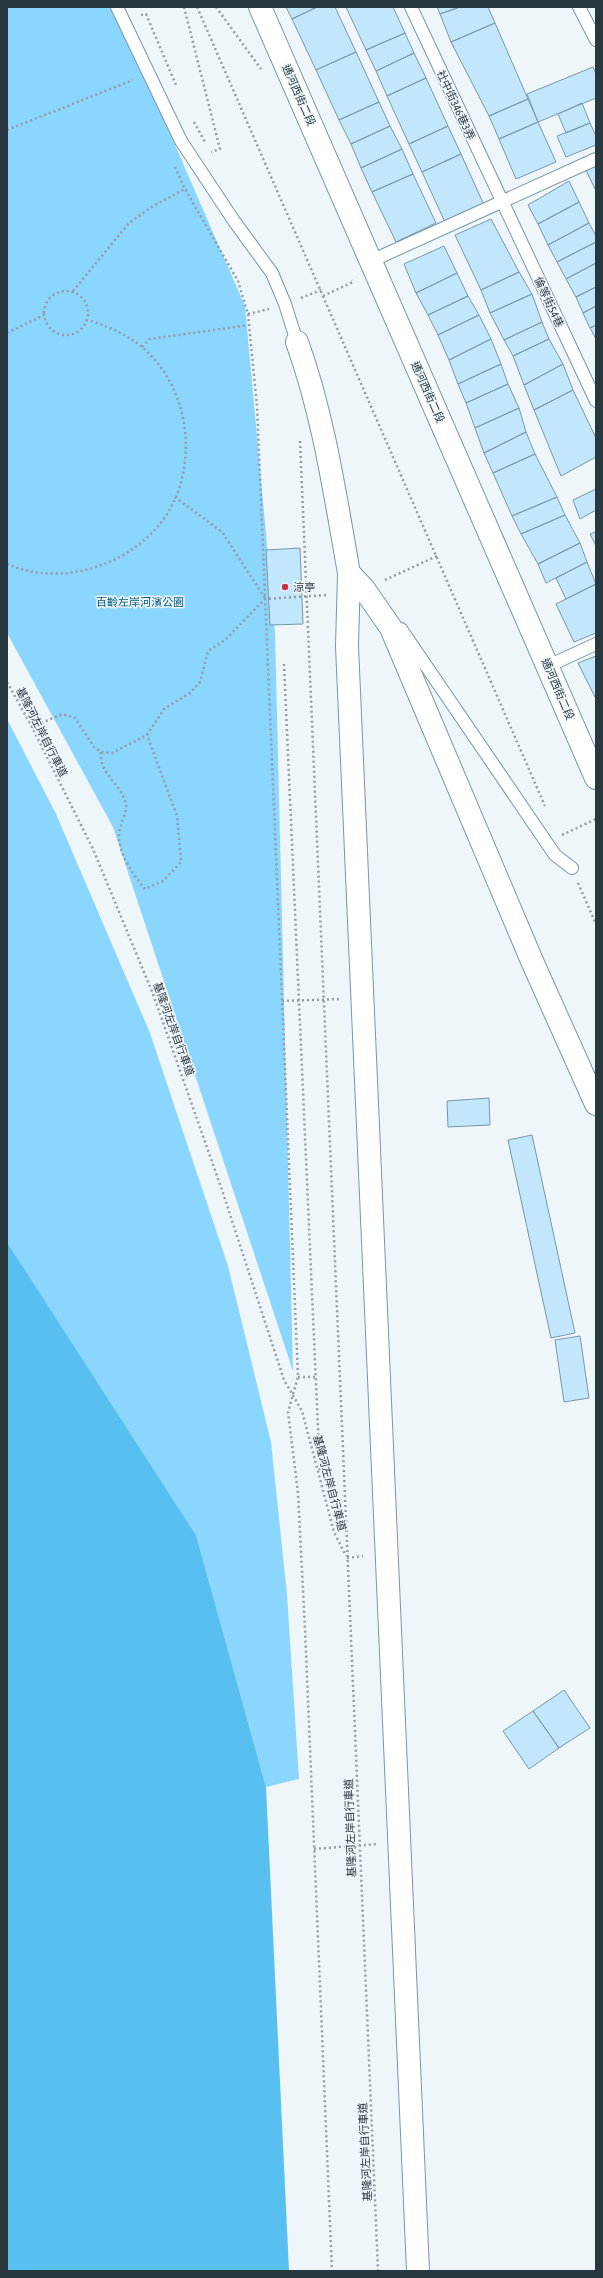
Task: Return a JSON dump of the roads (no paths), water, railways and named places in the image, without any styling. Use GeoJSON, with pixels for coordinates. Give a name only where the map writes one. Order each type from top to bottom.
{"type":"FeatureCollection","features":[{"type":"Feature","properties":{"kind":"street","name":"通河西街二段"},"geometry":{"type":"LineString","coordinates":[[260,7],[596,778]]}},
{"type":"Feature","properties":{"kind":"street"},"geometry":{"type":"LineString","coordinates":[[297,342],[312,386],[326,442],[349,573],[348,654],[418,2271]]}},
{"type":"Feature","properties":{"kind":"street"},"geometry":{"type":"LineString","coordinates":[[349,573],[364,589],[391,628],[532,961],[596,1104]]}},
{"type":"Feature","properties":{"kind":"lane"},"geometry":{"type":"LineString","coordinates":[[118,7],[181,140],[234,221],[272,273],[285,304],[297,342]]}},
{"type":"Feature","properties":{"kind":"lane","name":"社中街346巷3弄"},"geometry":{"type":"LineString","coordinates":[[411,7],[502,202]]}},
{"type":"Feature","properties":{"kind":"lane"},"geometry":{"type":"LineString","coordinates":[[579,7],[596,40]]}},
{"type":"Feature","properties":{"kind":"lane"},"geometry":{"type":"LineString","coordinates":[[371,261],[596,159]]}},
{"type":"Feature","properties":{"kind":"lane","name":"倫等街54巷"},"geometry":{"type":"LineString","coordinates":[[502,202],[596,401]]}},
{"type":"Feature","properties":{"kind":"lane"},"geometry":{"type":"LineString","coordinates":[[391,628],[401,629],[555,855],[572,868]]}},
{"type":"Feature","properties":{"kind":"lane"},"geometry":{"type":"LineString","coordinates":[[548,666],[596,644]]}},
{"type":"Feature","properties":{"kind":"place","name":"涼亭"},"geometry":{"type":"Point","coordinates":[285,587]}},
{"type":"Feature","properties":{"kind":"park label","name":"百齡左岸河濱公園"},"geometry":{"type":"Point","coordinates":[140,602]}}]}
